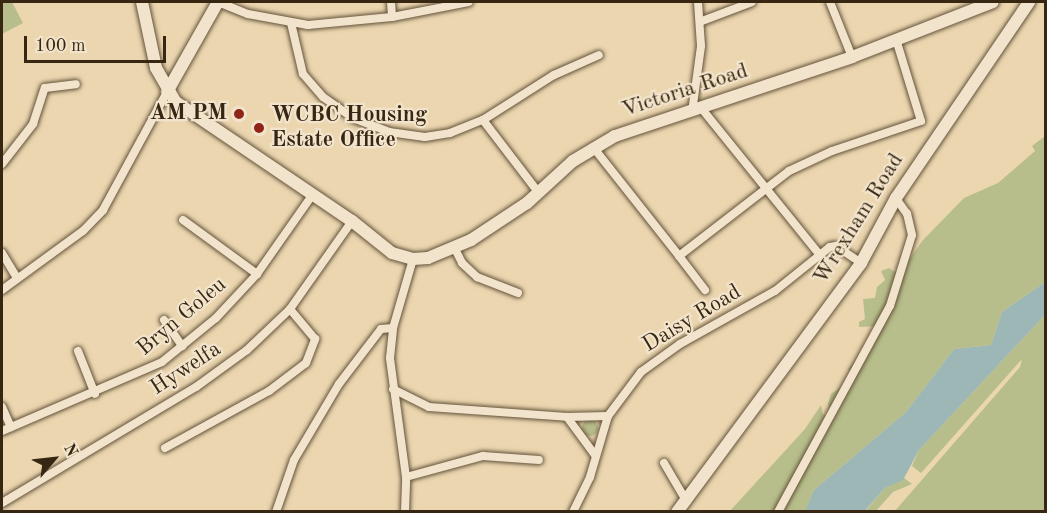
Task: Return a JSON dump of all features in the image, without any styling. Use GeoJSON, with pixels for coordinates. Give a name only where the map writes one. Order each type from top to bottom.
{"type":"FeatureCollection","features":[{"type":"Feature","properties":{"kind":"street"},"geometry":{"type":"LineString","coordinates":[[142,2],[156,68],[167,92],[184,109],[352,220],[392,253],[413,259],[393,328],[390,358],[406,477],[405,512]]}},
{"type":"Feature","properties":{"kind":"street"},"geometry":{"type":"LineString","coordinates":[[2,290],[83,231],[103,210],[218,2],[291,23],[308,25],[392,17],[469,2]]}},
{"type":"Feature","properties":{"kind":"street"},"geometry":{"type":"LineString","coordinates":[[391,2],[392,17]]}},
{"type":"Feature","properties":{"kind":"street"},"geometry":{"type":"LineString","coordinates":[[698,2],[702,21],[697,110],[819,254],[836,246],[861,263]]}},
{"type":"Feature","properties":{"kind":"street"},"geometry":{"type":"LineString","coordinates":[[702,21],[752,2]]}},
{"type":"Feature","properties":{"kind":"street"},"geometry":{"type":"LineString","coordinates":[[830,2],[852,57]]}},
{"type":"Feature","properties":{"kind":"street","name":"Victoria Road"},"geometry":{"type":"LineString","coordinates":[[413,259],[455,249],[538,192],[593,147],[636,128],[697,110],[852,57],[993,2]]}},
{"type":"Feature","properties":{"kind":"street","name":"Wrexham Road"},"geometry":{"type":"LineString","coordinates":[[677,512],[687,502],[861,263],[896,198],[1029,2]]}},
{"type":"Feature","properties":{"kind":"street"},"geometry":{"type":"LineString","coordinates":[[291,23],[303,74],[323,97],[353,118],[389,132],[425,137],[450,133],[483,120],[554,75],[599,55]]}},
{"type":"Feature","properties":{"kind":"street"},"geometry":{"type":"LineString","coordinates":[[679,256],[789,171],[832,151],[921,121],[896,39]]}},
{"type":"Feature","properties":{"kind":"street"},"geometry":{"type":"LineString","coordinates":[[2,164],[33,124],[45,88],[76,84]]}},
{"type":"Feature","properties":{"kind":"street"},"geometry":{"type":"LineString","coordinates":[[483,120],[538,192]]}},
{"type":"Feature","properties":{"kind":"street"},"geometry":{"type":"LineString","coordinates":[[593,147],[705,290]]}},
{"type":"Feature","properties":{"kind":"street","name":"Bryn Goleu"},"geometry":{"type":"LineString","coordinates":[[2,431],[145,372],[182,346],[216,318],[257,274],[313,194]]}},
{"type":"Feature","properties":{"kind":"street"},"geometry":{"type":"LineString","coordinates":[[778,512],[890,306],[912,235],[907,214],[896,198]]}},
{"type":"Feature","properties":{"kind":"street"},"geometry":{"type":"LineString","coordinates":[[183,220],[257,274]]}},
{"type":"Feature","properties":{"kind":"street","name":"Hywelfa"},"geometry":{"type":"LineString","coordinates":[[2,503],[196,387],[247,350],[290,309],[352,220]]}},
{"type":"Feature","properties":{"kind":"street"},"geometry":{"type":"LineString","coordinates":[[455,249],[462,263],[477,277],[518,293]]}},
{"type":"Feature","properties":{"kind":"street"},"geometry":{"type":"LineString","coordinates":[[2,253],[16,278]]}},
{"type":"Feature","properties":{"kind":"street","name":"Daisy Road"},"geometry":{"type":"LineString","coordinates":[[573,512],[596,455],[608,416],[620,397],[658,358],[775,291],[819,254]]}},
{"type":"Feature","properties":{"kind":"street"},"geometry":{"type":"LineString","coordinates":[[165,448],[269,391],[306,363],[315,339],[290,309]]}},
{"type":"Feature","properties":{"kind":"street"},"geometry":{"type":"LineString","coordinates":[[164,321],[182,346]]}},
{"type":"Feature","properties":{"kind":"street"},"geometry":{"type":"LineString","coordinates":[[276,512],[294,460],[339,384],[381,329],[393,328]]}},
{"type":"Feature","properties":{"kind":"street"},"geometry":{"type":"LineString","coordinates":[[78,351],[95,394]]}},
{"type":"Feature","properties":{"kind":"street"},"geometry":{"type":"LineString","coordinates":[[393,388],[429,407],[567,417],[608,416]]}},
{"type":"Feature","properties":{"kind":"street"},"geometry":{"type":"LineString","coordinates":[[2,407],[11,427]]}},
{"type":"Feature","properties":{"kind":"street"},"geometry":{"type":"LineString","coordinates":[[567,417],[596,455]]}},
{"type":"Feature","properties":{"kind":"street"},"geometry":{"type":"LineString","coordinates":[[406,477],[483,456],[539,460]]}},
{"type":"Feature","properties":{"kind":"street"},"geometry":{"type":"LineString","coordinates":[[664,462],[687,502]]}},
{"type":"Feature","properties":{"kind":"green space"},"geometry":{"type":"Polygon","coordinates":[[[2,2],[12,2],[23,23],[2,34],[2,2]]]}},
{"type":"Feature","properties":{"kind":"green space"},"geometry":{"type":"Polygon","coordinates":[[[1045,136],[1045,282],[1002,312],[991,345],[954,349],[906,412],[814,490],[805,511],[729,512],[805,429],[821,405],[823,415],[830,415],[828,404],[831,394],[853,379],[848,369],[878,334],[880,326],[859,327],[859,322],[865,319],[863,299],[875,298],[877,287],[885,280],[881,271],[889,268],[895,272],[905,265],[923,240],[964,198],[998,183],[1035,151],[1032,146],[1045,136]]]}},
{"type":"Feature","properties":{"kind":"green space"},"geometry":{"type":"Polygon","coordinates":[[[1045,309],[1045,511],[894,512],[1020,367],[1022,359],[921,473],[912,466],[919,450],[1044,316],[1045,309]]]}},
{"type":"Feature","properties":{"kind":"green space"},"geometry":{"type":"Polygon","coordinates":[[[587,420],[593,420],[598,428],[596,434],[587,436],[582,431],[582,425],[587,420]]]}},
{"type":"Feature","properties":{"kind":"green space"},"geometry":{"type":"Polygon","coordinates":[[[904,478],[912,484],[893,492],[876,511],[865,512],[885,488],[904,478]]]}},
{"type":"Feature","properties":{"kind":"water"},"geometry":{"type":"Polygon","coordinates":[[[1045,282],[1044,316],[919,450],[903,480],[885,488],[865,511],[805,511],[814,490],[906,412],[954,349],[991,345],[1002,312],[1045,282]]]}},
{"type":"Feature","properties":{"kind":"place","name":"AM PM"},"geometry":{"type":"Point","coordinates":[239,114]}},
{"type":"Feature","properties":{"kind":"place","name":"WCBC Housing Estate Office"},"geometry":{"type":"Point","coordinates":[259,128]}}]}
